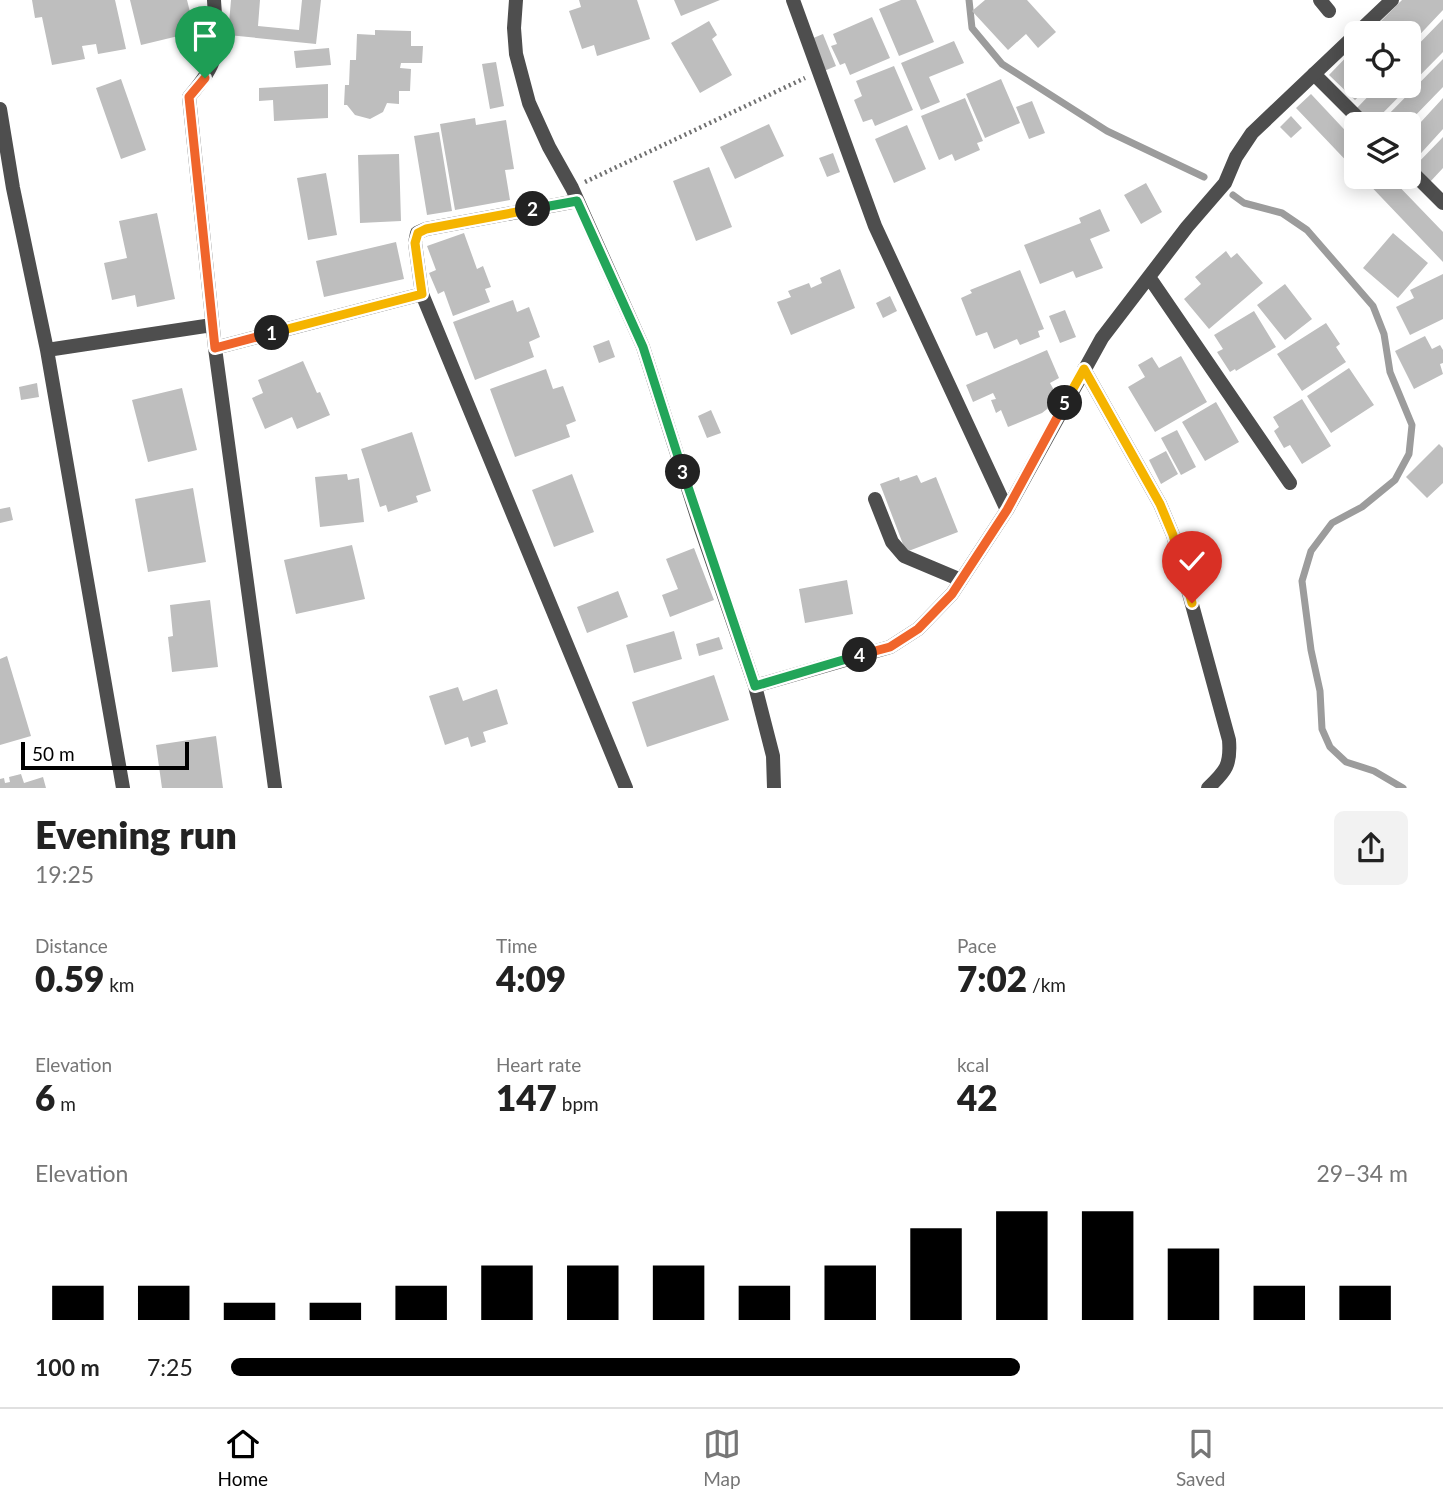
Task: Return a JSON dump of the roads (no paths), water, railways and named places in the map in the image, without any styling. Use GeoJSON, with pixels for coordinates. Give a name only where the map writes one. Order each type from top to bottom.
{"type":"FeatureCollection","features":[{"type":"Feature","properties":{"kind":"street"},"geometry":{"type":"LineString","coordinates":[[214,0],[217,53],[205,78],[189,97],[212,325],[275,788]]}},
{"type":"Feature","properties":{"kind":"street"},"geometry":{"type":"LineString","coordinates":[[516,0],[516,54],[529,103],[643,347],[755,686],[774,756],[774,788]]}},
{"type":"Feature","properties":{"kind":"street"},"geometry":{"type":"LineString","coordinates":[[793,0],[875,226],[1007,510]]}},
{"type":"Feature","properties":{"kind":"street"},"geometry":{"type":"LineString","coordinates":[[755,686],[890,647],[918,629],[952,594],[1007,510],[1101,338],[1225,183],[1236,157],[1252,133],[1392,0]]}},
{"type":"Feature","properties":{"kind":"street"},"geometry":{"type":"LineString","coordinates":[[1314,74],[1352,112]]}},
{"type":"Feature","properties":{"kind":"street"},"geometry":{"type":"LineString","coordinates":[[0,109],[6,188],[47,350],[123,788]]}},
{"type":"Feature","properties":{"kind":"street"},"geometry":{"type":"LineString","coordinates":[[1421,181],[1443,203]]}},
{"type":"Feature","properties":{"kind":"street"},"geometry":{"type":"LineString","coordinates":[[574,195],[426,229],[418,233],[415,243],[422,294],[626,788]]}},
{"type":"Feature","properties":{"kind":"street"},"geometry":{"type":"LineString","coordinates":[[1149,277],[1290,483]]}},
{"type":"Feature","properties":{"kind":"street"},"geometry":{"type":"LineString","coordinates":[[215,348],[422,294]]}},
{"type":"Feature","properties":{"kind":"street"},"geometry":{"type":"LineString","coordinates":[[47,350],[212,325]]}},
{"type":"Feature","properties":{"kind":"street"},"geometry":{"type":"LineString","coordinates":[[1084,369],[1160,504],[1173,535],[1229,740],[1231,757],[1224,773],[1208,788]]}},
{"type":"Feature","properties":{"kind":"street"},"geometry":{"type":"LineString","coordinates":[[875,499],[892,542],[904,556],[961,580]]}},
{"type":"Feature","properties":{"kind":"waterway"},"geometry":{"type":"LineString","coordinates":[[969,0],[972,28],[1002,64],[1107,131],[1204,177]]}},
{"type":"Feature","properties":{"kind":"waterway"},"geometry":{"type":"LineString","coordinates":[[1233,195],[1244,203],[1282,213],[1307,230],[1373,306],[1384,334],[1390,372],[1412,425],[1409,454],[1395,480],[1362,507],[1332,523],[1311,551],[1302,581],[1311,650],[1320,691],[1322,729],[1330,747],[1346,762],[1374,771],[1403,788]]}}]}
